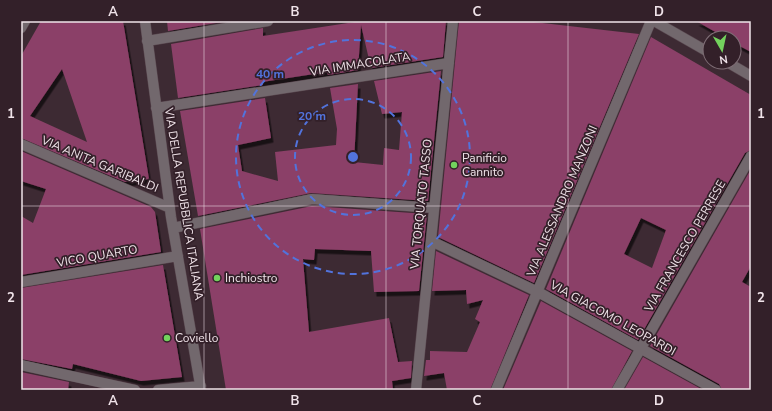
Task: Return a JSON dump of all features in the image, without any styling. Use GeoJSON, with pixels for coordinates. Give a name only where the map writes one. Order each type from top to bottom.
{"type":"FeatureCollection","features":[{"type":"Feature","properties":{"kind":"street"},"geometry":{"type":"LineString","coordinates":[[21,28],[25,21]]}},
{"type":"Feature","properties":{"kind":"street","name":"VIA DELLA REPUBBLICA ITALIANA"},"geometry":{"type":"LineString","coordinates":[[145,21],[173,228],[201,388]]}},
{"type":"Feature","properties":{"kind":"street"},"geometry":{"type":"LineString","coordinates":[[148,41],[268,21]]}},
{"type":"Feature","properties":{"kind":"street","name":"VIA TORQUATO TASSO"},"geometry":{"type":"LineString","coordinates":[[416,390],[453,21]]}},
{"type":"Feature","properties":{"kind":"street","name":"VIA ALESSANDRO MANZONI"},"geometry":{"type":"LineString","coordinates":[[496,390],[651,21]]}},
{"type":"Feature","properties":{"kind":"street"},"geometry":{"type":"LineString","coordinates":[[654,21],[702,48]]}},
{"type":"Feature","properties":{"kind":"street","name":"VIA IMMACOLATA"},"geometry":{"type":"LineString","coordinates":[[156,108],[449,64]]}},
{"type":"Feature","properties":{"kind":"street"},"geometry":{"type":"LineString","coordinates":[[741,70],[751,76]]}},
{"type":"Feature","properties":{"kind":"street","name":"VIA ANITA GARIBALDI"},"geometry":{"type":"LineString","coordinates":[[21,144],[170,208]]}},
{"type":"Feature","properties":{"kind":"street","name":"VIA FRANCESCO PERRESE"},"geometry":{"type":"LineString","coordinates":[[617,390],[751,156]]}},
{"type":"Feature","properties":{"kind":"street"},"geometry":{"type":"LineString","coordinates":[[173,228],[312,199],[434,208]]}},
{"type":"Feature","properties":{"kind":"street","name":"VIA GIACOMO LEOPARDI"},"geometry":{"type":"LineString","coordinates":[[431,241],[538,292],[716,390]]}},
{"type":"Feature","properties":{"kind":"street","name":"VICO QUARTO"},"geometry":{"type":"LineString","coordinates":[[21,282],[178,256]]}},
{"type":"Feature","properties":{"kind":"street"},"geometry":{"type":"LineString","coordinates":[[21,365],[135,390]]}},
{"type":"Feature","properties":{"kind":"street"},"geometry":{"type":"LineString","coordinates":[[158,390],[201,388]]}},
{"type":"Feature","properties":{"kind":"building"},"geometry":{"type":"Polygon","coordinates":[[[41,21],[123,21],[149,179],[125,182],[21,138],[21,56],[41,21]],[[62,69],[30,116],[87,142],[62,69]]]}},
{"type":"Feature","properties":{"kind":"building"},"geometry":{"type":"Polygon","coordinates":[[[167,21],[228,21],[168,31],[167,21]]]}},
{"type":"Feature","properties":{"kind":"building"},"geometry":{"type":"Polygon","coordinates":[[[361,21],[446,21],[443,57],[371,68],[361,25],[358,70],[328,75],[327,72],[262,82],[263,85],[178,98],[171,44],[263,28],[263,36],[361,21]]]}},
{"type":"Feature","properties":{"kind":"building"},"geometry":{"type":"Polygon","coordinates":[[[459,21],[525,21],[639,34],[534,283],[438,237],[459,21]]]}},
{"type":"Feature","properties":{"kind":"building"},"geometry":{"type":"Polygon","coordinates":[[[696,21],[751,21],[751,52],[742,47],[742,30],[712,30],[696,21]]]}},
{"type":"Feature","properties":{"kind":"building"},"geometry":{"type":"Polygon","coordinates":[[[651,37],[702,67],[702,70],[708,70],[751,95],[751,150],[745,153],[638,340],[546,289],[651,37]],[[641,218],[624,254],[652,268],[666,230],[641,218]]]}},
{"type":"Feature","properties":{"kind":"building"},"geometry":{"type":"Polygon","coordinates":[[[441,71],[428,201],[311,193],[198,216],[180,111],[265,98],[271,138],[238,145],[242,171],[278,181],[275,152],[336,145],[337,129],[330,88],[358,84],[354,162],[383,165],[384,148],[399,150],[402,112],[382,114],[374,81],[441,71]]]}},
{"type":"Feature","properties":{"kind":"building"},"geometry":{"type":"Polygon","coordinates":[[[21,151],[151,207],[155,212],[161,252],[21,275],[21,216],[33,223],[46,189],[21,181],[21,151]]]}},
{"type":"Feature","properties":{"kind":"building"},"geometry":{"type":"Polygon","coordinates":[[[751,169],[751,266],[742,282],[751,287],[751,390],[722,390],[719,384],[650,346],[751,169]]]}},
{"type":"Feature","properties":{"kind":"building"},"geometry":{"type":"Polygon","coordinates":[[[312,206],[427,214],[419,291],[374,292],[371,251],[315,249],[314,260],[303,259],[309,332],[389,318],[398,362],[412,361],[411,378],[392,381],[393,390],[226,390],[200,229],[312,206]]]}},
{"type":"Feature","properties":{"kind":"building"},"geometry":{"type":"Polygon","coordinates":[[[436,251],[529,295],[490,390],[447,390],[444,373],[424,376],[426,360],[430,360],[430,351],[467,352],[480,322],[475,319],[483,300],[467,304],[466,290],[432,291],[436,251]]]}},
{"type":"Feature","properties":{"kind":"building"},"geometry":{"type":"Polygon","coordinates":[[[163,265],[182,377],[141,381],[73,364],[72,369],[21,359],[21,288],[163,265]]]}},
{"type":"Feature","properties":{"kind":"building"},"geometry":{"type":"Polygon","coordinates":[[[541,301],[632,351],[611,390],[503,390],[541,301]]]}},
{"type":"Feature","properties":{"kind":"building"},"geometry":{"type":"Polygon","coordinates":[[[643,357],[703,390],[624,390],[643,357]]]}},
{"type":"Feature","properties":{"kind":"building"},"geometry":{"type":"Polygon","coordinates":[[[21,372],[69,382],[68,390],[21,390],[21,372]]]}},
{"type":"Feature","properties":{"kind":"place","name":"Panificio Cannito"},"geometry":{"type":"Point","coordinates":[454,165]}},
{"type":"Feature","properties":{"kind":"place","name":"Inchiostro"},"geometry":{"type":"Point","coordinates":[217,278]}},
{"type":"Feature","properties":{"kind":"place","name":"Coviello"},"geometry":{"type":"Point","coordinates":[167,338]}}]}
